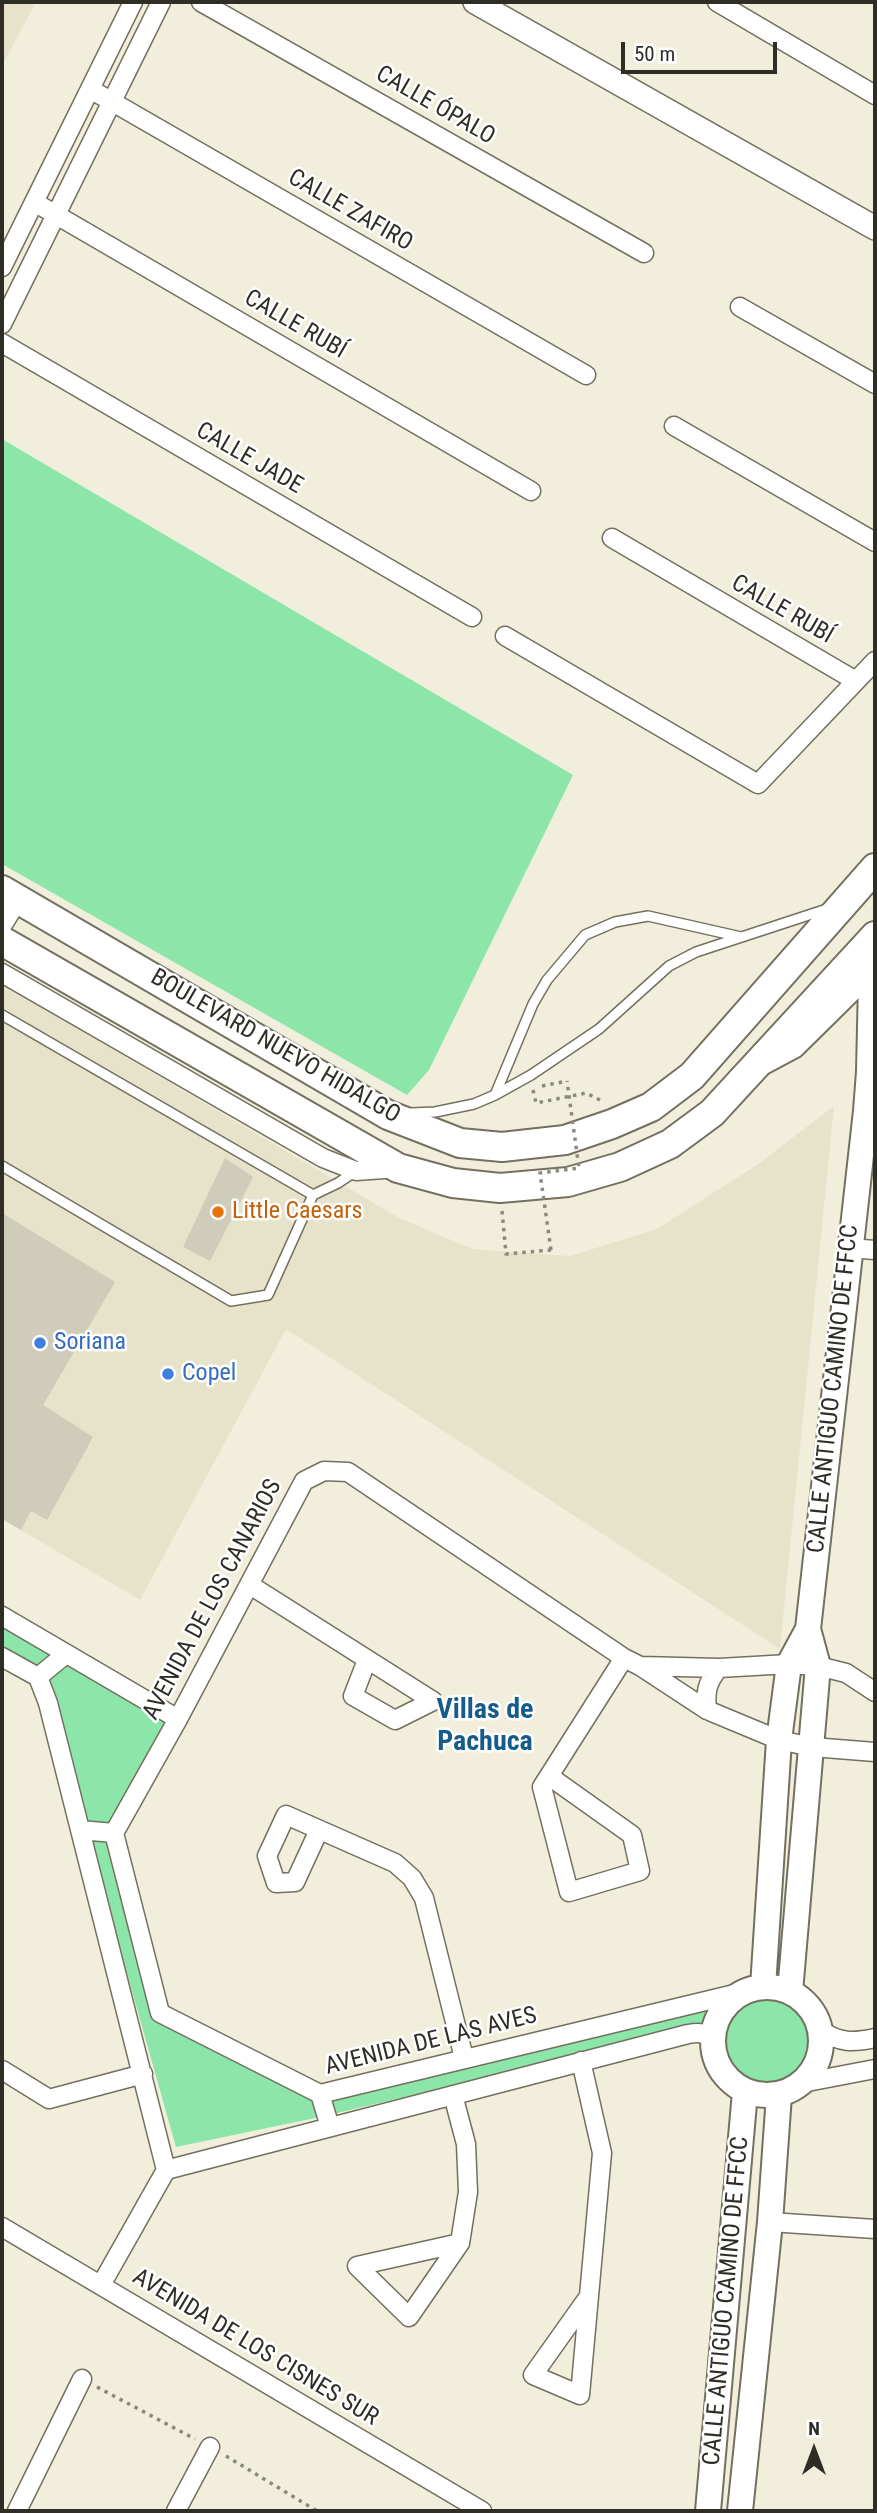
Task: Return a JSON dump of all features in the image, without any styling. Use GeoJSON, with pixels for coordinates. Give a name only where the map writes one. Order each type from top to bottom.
{"type":"FeatureCollection","features":[{"type":"Feature","properties":{"kind":"main road","name":"BOULEVARD NUEVO HIDALGO"},"geometry":{"type":"LineString","coordinates":[[10,895],[388,1115],[460,1143],[502,1147],[565,1140],[651,1107],[692,1076],[875,868]]}},
{"type":"Feature","properties":{"kind":"main road","name":"BOULEVARD NUEVO HIDALGO"},"geometry":{"type":"LineString","coordinates":[[2,941],[398,1168],[453,1183],[499,1188],[568,1182],[620,1167],[670,1144],[712,1113],[874,947]]}},
{"type":"Feature","properties":{"kind":"main road"},"geometry":{"type":"LineString","coordinates":[[759,1064],[793,1046],[833,1006],[874,947]]}},
{"type":"Feature","properties":{"kind":"main road","name":"CALLE ANTIGUO CAMINO DE FFCC"},"geometry":{"type":"LineString","coordinates":[[790,1992],[818,1666],[808,1629],[849,1248],[870,1112],[874,947]]}},
{"type":"Feature","properties":{"kind":"main road"},"geometry":{"type":"LineString","coordinates":[[833,1006],[847,1008],[873,1022]]}},
{"type":"Feature","properties":{"kind":"main road","name":"CALLE ANTIGUO CAMINO DE FFCC"},"geometry":{"type":"LineString","coordinates":[[755,1989],[789,1664],[808,1629]]}},
{"type":"Feature","properties":{"kind":"main road"},"geometry":{"type":"LineString","coordinates":[[755,1989],[790,1992],[809,2007],[821,2030],[820,2055],[813,2070],[802,2082],[779,2095],[761,2096],[745,2092],[724,2076],[713,2053],[714,2027],[720,2012],[732,2000],[755,1989]]}},
{"type":"Feature","properties":{"kind":"main road","name":"CALLE ANTIGUO CAMINO DE FFCC"},"geometry":{"type":"LineString","coordinates":[[708,2511],[745,2092]]}},
{"type":"Feature","properties":{"kind":"main road","name":"CALLE ANTIGUO CAMINO DE FFCC"},"geometry":{"type":"LineString","coordinates":[[740,2511],[779,2095]]}},
{"type":"Feature","properties":{"kind":"street"},"geometry":{"type":"LineString","coordinates":[[2,267],[133,2]]}},
{"type":"Feature","properties":{"kind":"street"},"geometry":{"type":"LineString","coordinates":[[2,324],[161,2]]}},
{"type":"Feature","properties":{"kind":"street","name":"CALLE ÓPALO"},"geometry":{"type":"LineString","coordinates":[[201,2],[644,253]]}},
{"type":"Feature","properties":{"kind":"street"},"geometry":{"type":"LineString","coordinates":[[475,2],[499,8],[875,228]]}},
{"type":"Feature","properties":{"kind":"street"},"geometry":{"type":"LineString","coordinates":[[717,2],[875,95]]}},
{"type":"Feature","properties":{"kind":"street","name":"CALLE ZAFIRO"},"geometry":{"type":"LineString","coordinates":[[90,89],[586,375]]}},
{"type":"Feature","properties":{"kind":"street","name":"CALLE RUBÍ"},"geometry":{"type":"LineString","coordinates":[[34,202],[531,491]]}},
{"type":"Feature","properties":{"kind":"street"},"geometry":{"type":"LineString","coordinates":[[740,307],[875,384]]}},
{"type":"Feature","properties":{"kind":"street","name":"CALLE JADE"},"geometry":{"type":"LineString","coordinates":[[2,343],[472,617]]}},
{"type":"Feature","properties":{"kind":"street"},"geometry":{"type":"LineString","coordinates":[[674,426],[875,542]]}},
{"type":"Feature","properties":{"kind":"street","name":"CALLE RUBÍ"},"geometry":{"type":"LineString","coordinates":[[612,538],[856,681]]}},
{"type":"Feature","properties":{"kind":"street"},"geometry":{"type":"LineString","coordinates":[[505,636],[758,784],[875,661]]}},
{"type":"Feature","properties":{"kind":"street"},"geometry":{"type":"LineString","coordinates":[[2,926],[10,895]]}},
{"type":"Feature","properties":{"kind":"street"},"geometry":{"type":"LineString","coordinates":[[2,973],[323,1158],[356,1171],[398,1168]]}},
{"type":"Feature","properties":{"kind":"street"},"geometry":{"type":"LineString","coordinates":[[849,1248],[875,1250]]}},
{"type":"Feature","properties":{"kind":"street","name":"AVENIDA DE LOS CANARIOS"},"geometry":{"type":"LineString","coordinates":[[114,1833],[250,1585],[304,1480],[324,1471],[348,1472],[707,1710],[779,1740],[812,1747],[875,1752]]}},
{"type":"Feature","properties":{"kind":"street"},"geometry":{"type":"LineString","coordinates":[[250,1585],[433,1701],[395,1720],[354,1696],[368,1660]]}},
{"type":"Feature","properties":{"kind":"street"},"geometry":{"type":"LineString","coordinates":[[2,1616],[178,1718]]}},
{"type":"Feature","properties":{"kind":"street"},"geometry":{"type":"LineString","coordinates":[[38,1677],[66,1654]]}},
{"type":"Feature","properties":{"kind":"street"},"geometry":{"type":"LineString","coordinates":[[2,1657],[38,1677],[48,1703],[166,2170],[101,2284]]}},
{"type":"Feature","properties":{"kind":"street"},"geometry":{"type":"LineString","coordinates":[[549,1776],[632,1835],[640,1871],[569,1892],[542,1787],[549,1776],[632,1662],[719,1668],[789,1664],[818,1666],[846,1672],[875,1692]]}},
{"type":"Feature","properties":{"kind":"street"},"geometry":{"type":"LineString","coordinates":[[707,1710],[705,1694],[710,1679],[719,1668]]}},
{"type":"Feature","properties":{"kind":"street"},"geometry":{"type":"LineString","coordinates":[[80,1830],[114,1833],[160,2013],[130,2022]]}},
{"type":"Feature","properties":{"kind":"street"},"geometry":{"type":"LineString","coordinates":[[319,1830],[395,1863],[412,1878],[424,1898],[464,2058]]}},
{"type":"Feature","properties":{"kind":"street","name":"AVENIDA DE LAS AVES"},"geometry":{"type":"LineString","coordinates":[[160,2013],[320,2094],[755,1989]]}},
{"type":"Feature","properties":{"kind":"street"},"geometry":{"type":"LineString","coordinates":[[821,2030],[834,2039],[848,2043],[875,2038]]}},
{"type":"Feature","properties":{"kind":"street"},"geometry":{"type":"LineString","coordinates":[[166,2170],[699,2032],[708,2035],[713,2041]]}},
{"type":"Feature","properties":{"kind":"street"},"geometry":{"type":"LineString","coordinates":[[581,2061],[602,2153],[580,2395],[533,2375],[587,2299]]}},
{"type":"Feature","properties":{"kind":"street"},"geometry":{"type":"LineString","coordinates":[[802,2082],[875,2068]]}},
{"type":"Feature","properties":{"kind":"street"},"geometry":{"type":"LineString","coordinates":[[2,2070],[49,2099],[143,2074]]}},
{"type":"Feature","properties":{"kind":"street"},"geometry":{"type":"LineString","coordinates":[[320,2094],[330,2127]]}},
{"type":"Feature","properties":{"kind":"street"},"geometry":{"type":"LineString","coordinates":[[453,2095],[466,2144],[468,2192],[460,2243],[409,2317],[357,2266],[460,2243]]}},
{"type":"Feature","properties":{"kind":"street"},"geometry":{"type":"LineString","coordinates":[[843,2225],[875,2217]]}},
{"type":"Feature","properties":{"kind":"street"},"geometry":{"type":"LineString","coordinates":[[769,2222],[875,2229]]}},
{"type":"Feature","properties":{"kind":"street","name":"AVENIDA DE LOS CISNES SUR"},"geometry":{"type":"LineString","coordinates":[[2,2227],[482,2511]]}},
{"type":"Feature","properties":{"kind":"street"},"geometry":{"type":"LineString","coordinates":[[17,2511],[82,2379]]}},
{"type":"Feature","properties":{"kind":"street"},"geometry":{"type":"LineString","coordinates":[[176,2511],[210,2447]]}},
{"type":"Feature","properties":{"kind":"lane"},"geometry":{"type":"LineString","coordinates":[[388,1115],[435,1112],[474,1104],[495,1095],[531,1075],[600,1029],[669,966],[696,952],[842,904]]}},
{"type":"Feature","properties":{"kind":"lane"},"geometry":{"type":"LineString","coordinates":[[495,1095],[533,1004],[547,980],[585,935],[615,922],[648,916],[743,937]]}},
{"type":"Feature","properties":{"kind":"lane"},"geometry":{"type":"LineString","coordinates":[[2,1016],[313,1195]]}},
{"type":"Feature","properties":{"kind":"lane"},"geometry":{"type":"LineString","coordinates":[[2,1166],[231,1301],[268,1295],[313,1195],[356,1171]]}},
{"type":"Feature","properties":{"kind":"path"},"geometry":{"type":"LineString","coordinates":[[499,1188],[506,1254],[551,1250],[540,1174],[579,1168],[567,1081],[532,1088],[536,1103],[586,1093]]}},
{"type":"Feature","properties":{"kind":"shaded area"},"geometry":{"type":"Polygon","coordinates":[[[2,2],[36,2],[2,66],[2,2]]]}},
{"type":"Feature","properties":{"kind":"shaded area"},"geometry":{"type":"Polygon","coordinates":[[[2,984],[401,1219],[473,1249],[570,1256],[657,1229],[758,1164],[834,1106],[780,1649],[286,1329],[140,1600],[2,1519],[2,984]]]}},
{"type":"Feature","properties":{"kind":"green space"},"geometry":{"type":"Polygon","coordinates":[[[2,439],[573,775],[429,1070],[407,1095],[2,864],[2,439]]]}},
{"type":"Feature","properties":{"kind":"green space"},"geometry":{"type":"Polygon","coordinates":[[[2,1622],[168,1721],[110,1830],[153,2004],[317,2100],[465,2060],[717,2007],[745,1996],[762,1993],[781,1996],[798,2010],[810,2030],[809,2061],[794,2082],[762,2090],[743,2084],[718,2059],[718,2023],[320,2117],[176,2147],[44,1679],[2,1653],[2,1622]]]}},
{"type":"Feature","properties":{"kind":"building","name":"Little Caesars"},"geometry":{"type":"Polygon","coordinates":[[[225,1158],[253,1177],[210,1261],[183,1247],[225,1158]]]}},
{"type":"Feature","properties":{"kind":"building","name":"Soriana"},"geometry":{"type":"Polygon","coordinates":[[[2,1213],[115,1282],[43,1405],[93,1437],[47,1520],[31,1511],[21,1530],[2,1519],[2,1213]]]}},
{"type":"Feature","properties":{"kind":"place","name":"Little Caesars"},"geometry":{"type":"Point","coordinates":[218,1212]}},
{"type":"Feature","properties":{"kind":"place","name":"Soriana"},"geometry":{"type":"Point","coordinates":[40,1343]}},
{"type":"Feature","properties":{"kind":"place","name":"Copel"},"geometry":{"type":"Point","coordinates":[168,1374]}},
{"type":"Feature","properties":{"kind":"district","name":"Villas de Pachuca"},"geometry":{"type":"Point","coordinates":[485,1727]}}]}
